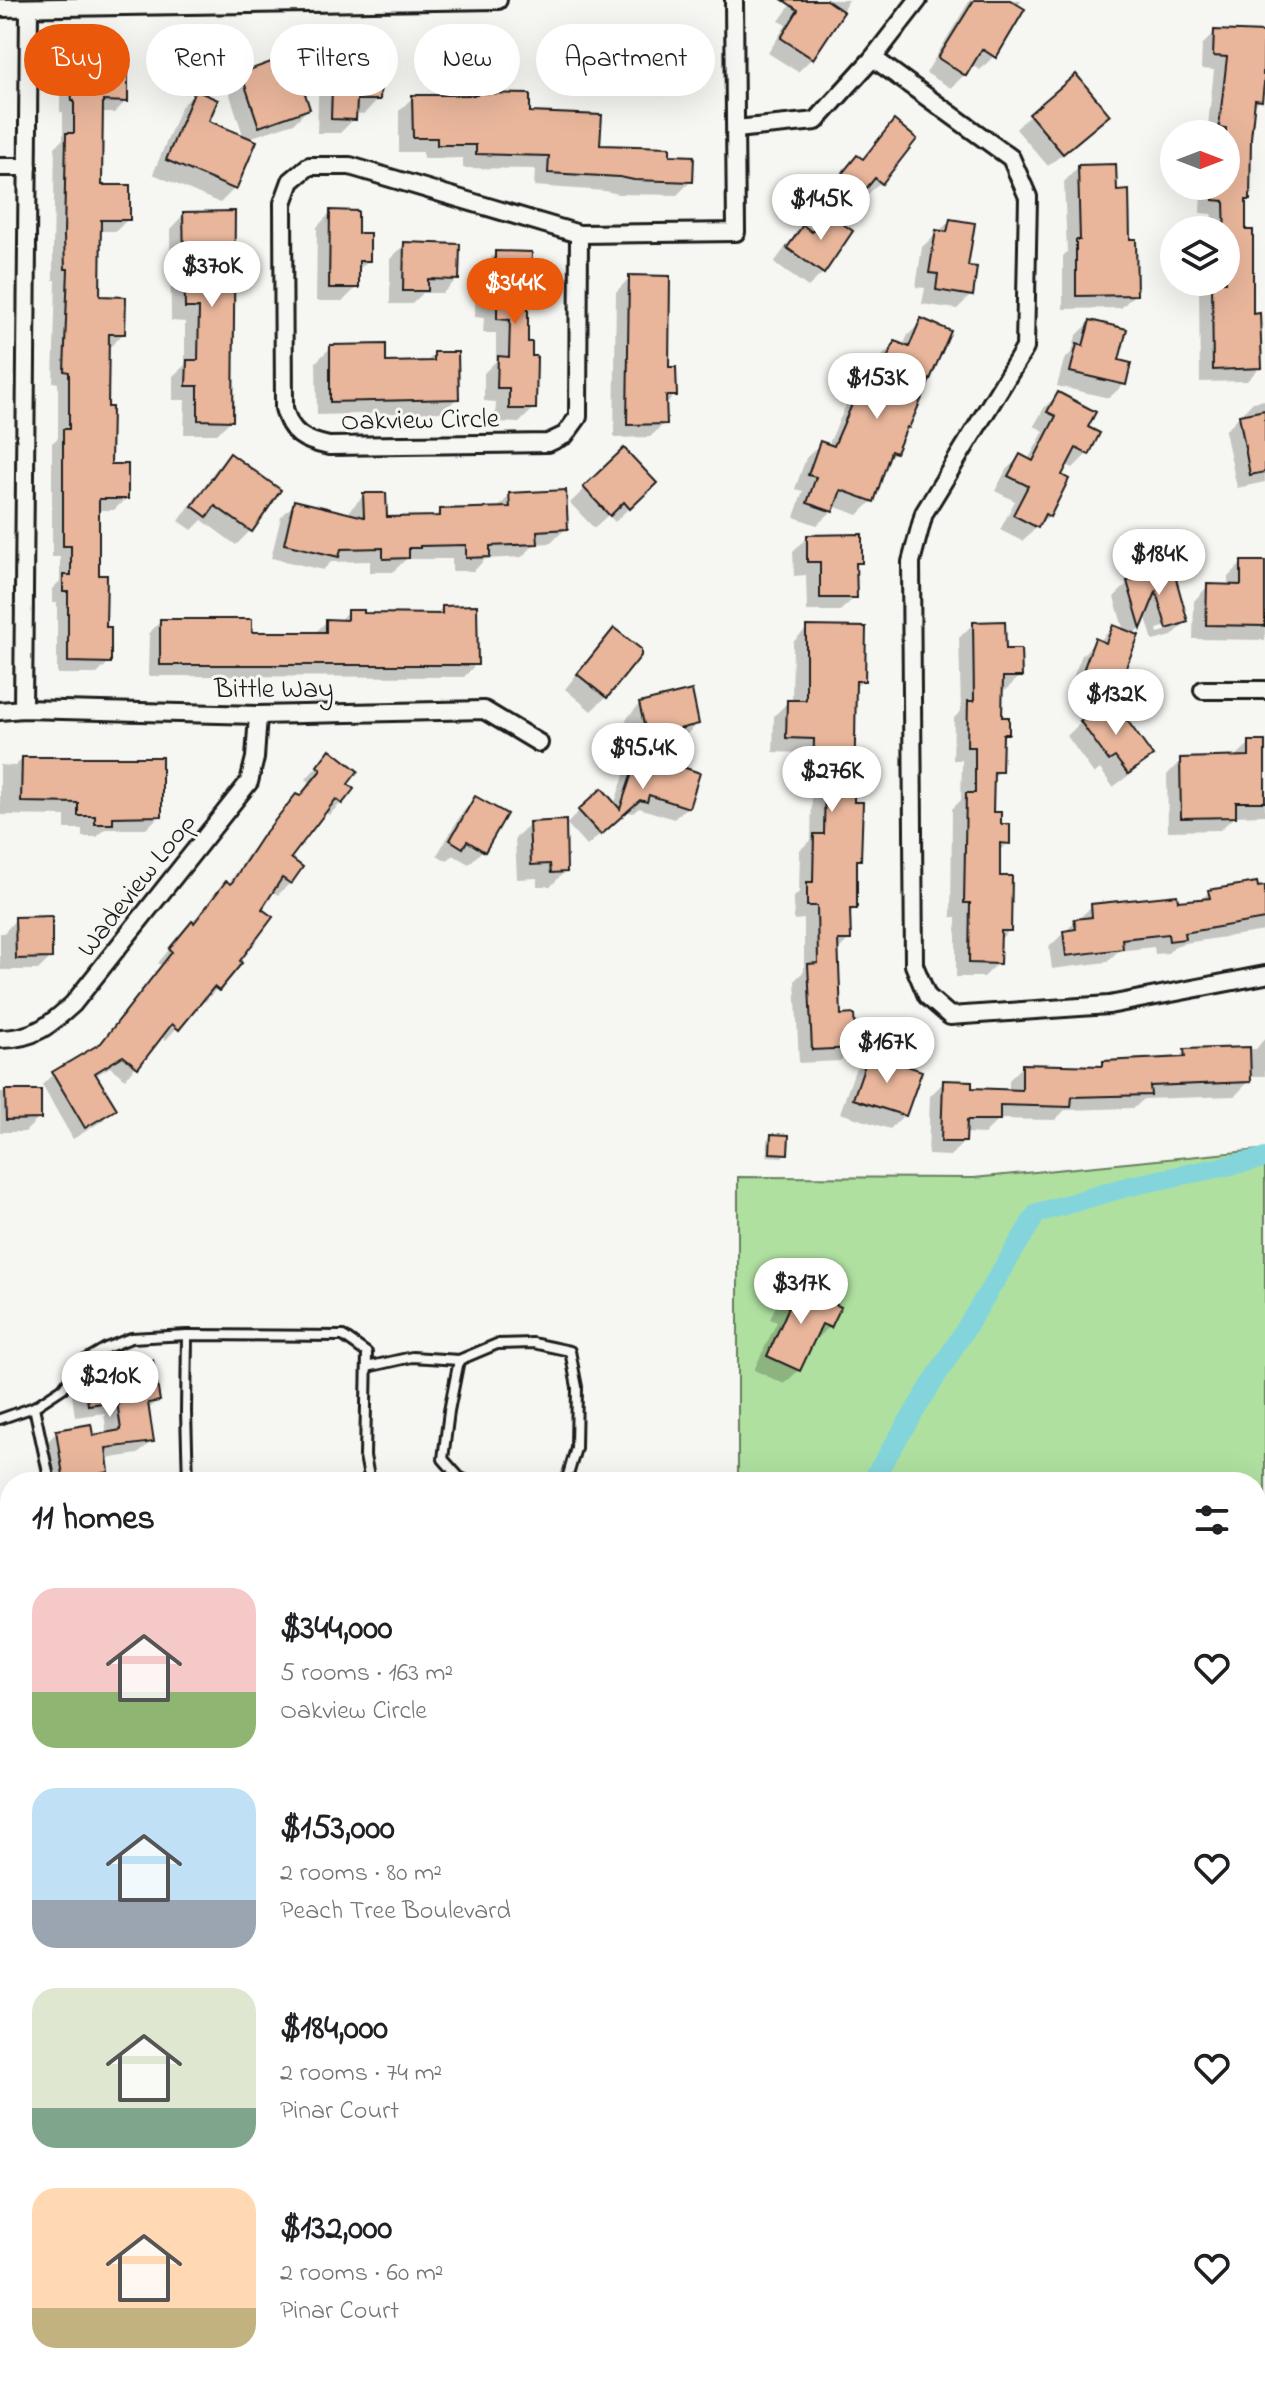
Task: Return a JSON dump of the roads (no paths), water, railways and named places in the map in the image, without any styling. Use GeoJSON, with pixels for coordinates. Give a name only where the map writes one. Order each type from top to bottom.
{"type":"FeatureCollection","features":[{"type":"Feature","properties":{"kind":"street"},"geometry":{"type":"LineString","coordinates":[[0,8],[498,0]]}},
{"type":"Feature","properties":{"kind":"street"},"geometry":{"type":"LineString","coordinates":[[734,0],[736,129],[816,121],[873,58],[918,0]]}},
{"type":"Feature","properties":{"kind":"street"},"geometry":{"type":"LineString","coordinates":[[23,709],[29,8]]}},
{"type":"Feature","properties":{"kind":"street"},"geometry":{"type":"LineString","coordinates":[[873,58],[1011,158],[1028,197],[1025,348],[924,513],[911,562],[914,965],[927,996],[950,1016],[1025,1012],[1109,1005],[1265,975]]}},
{"type":"Feature","properties":{"kind":"street","name":"Oakview Circle"},"geometry":{"type":"LineString","coordinates":[[579,234],[578,417],[565,435],[548,443],[329,446],[307,441],[287,422],[284,408],[283,203],[291,181],[309,166],[350,166],[579,234],[736,232],[736,129]]}},
{"type":"Feature","properties":{"kind":"street"},"geometry":{"type":"LineString","coordinates":[[0,167],[28,167]]}},
{"type":"Feature","properties":{"kind":"street"},"geometry":{"type":"LineString","coordinates":[[1203,690],[1265,690]]}},
{"type":"Feature","properties":{"kind":"street","name":"Bittle Way"},"geometry":{"type":"LineString","coordinates":[[0,711],[258,715],[484,710],[539,743]]}},
{"type":"Feature","properties":{"kind":"street","name":"Wadeview Loop"},"geometry":{"type":"LineString","coordinates":[[0,1039],[16,1039],[46,1029],[73,1004],[249,782],[255,758],[258,715]]}},
{"type":"Feature","properties":{"kind":"lane"},"geometry":{"type":"LineString","coordinates":[[187,1335],[188,1472]]}},
{"type":"Feature","properties":{"kind":"lane"},"geometry":{"type":"LineString","coordinates":[[0,1419],[34,1407],[63,1388],[82,1362],[131,1338],[187,1335],[343,1336],[367,1353],[365,1456],[368,1472]]}},
{"type":"Feature","properties":{"kind":"lane"},"geometry":{"type":"LineString","coordinates":[[367,1367],[412,1357],[459,1360],[497,1344],[533,1343],[570,1351],[577,1387],[576,1448],[569,1472]]}},
{"type":"Feature","properties":{"kind":"lane"},"geometry":{"type":"LineString","coordinates":[[455,1472],[443,1459],[459,1360]]}},
{"type":"Feature","properties":{"kind":"lane"},"geometry":{"type":"LineString","coordinates":[[34,1407],[48,1472]]}},
{"type":"Feature","properties":{"kind":"waterway"},"geometry":{"type":"LineString","coordinates":[[877,1472],[1037,1213],[1130,1186],[1265,1158]]}}]}
